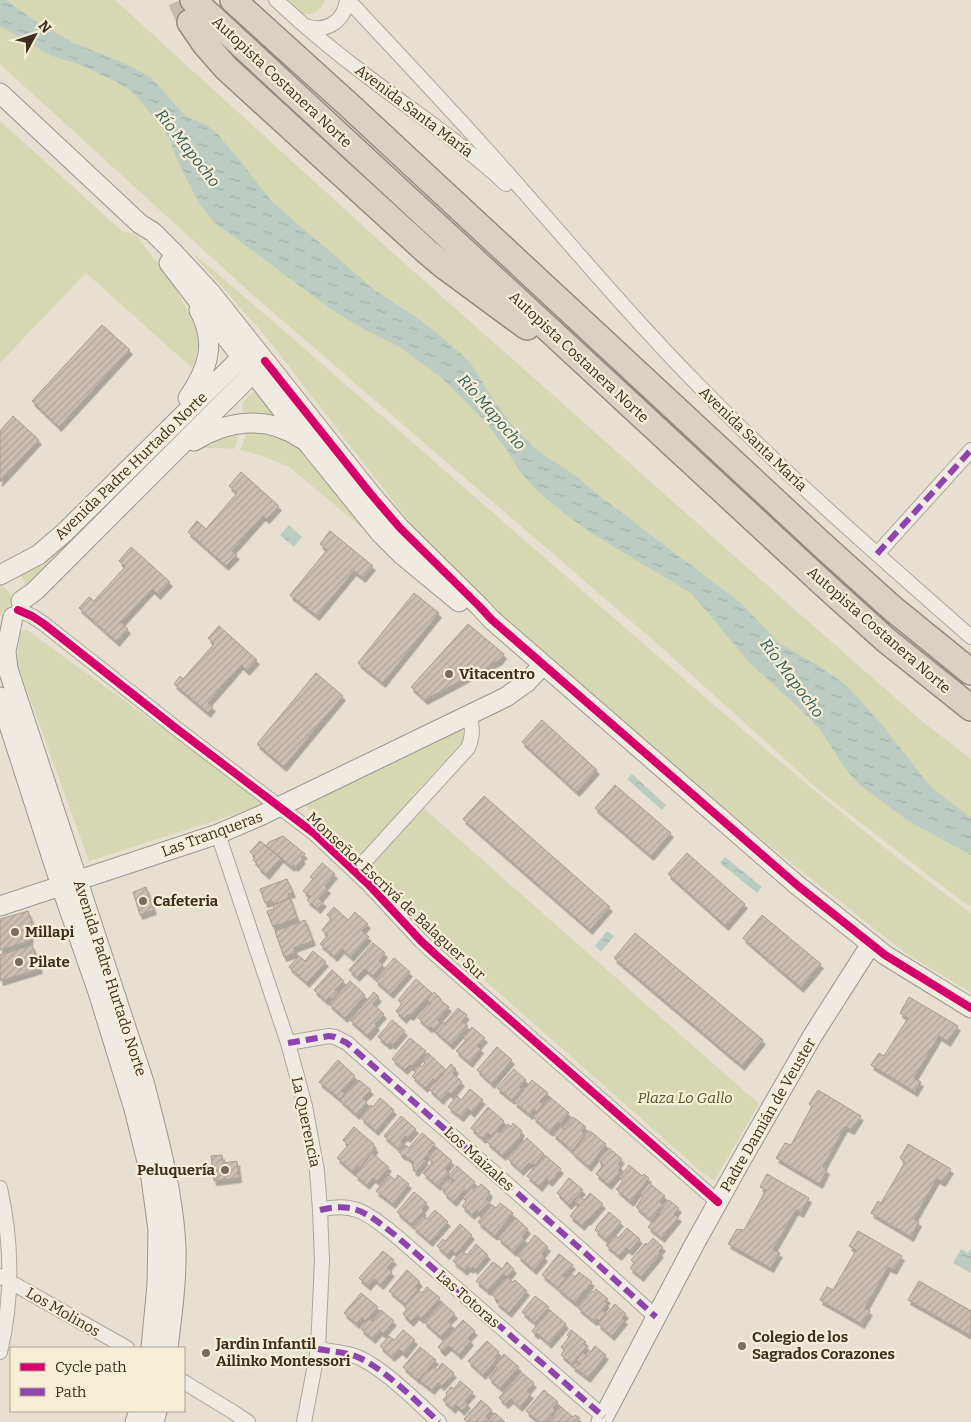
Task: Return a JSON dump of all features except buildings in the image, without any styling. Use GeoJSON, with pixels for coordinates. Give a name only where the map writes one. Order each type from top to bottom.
{"type":"FeatureCollection","features":[{"type":"Feature","properties":{"kind":"highway","name":"Autopista Costanera Norte"},"geometry":{"type":"LineString","coordinates":[[233,0],[819,542],[892,608],[971,672]]}},
{"type":"Feature","properties":{"kind":"highway"},"geometry":{"type":"LineString","coordinates":[[246,0],[267,31]]}},
{"type":"Feature","properties":{"kind":"highway","name":"Autopista Costanera Norte"},"geometry":{"type":"LineString","coordinates":[[192,11],[592,368],[842,601],[886,640],[971,708]]}},
{"type":"Feature","properties":{"kind":"main road"},"geometry":{"type":"LineString","coordinates":[[0,94],[140,224],[182,281],[248,351]]}},
{"type":"Feature","properties":{"kind":"main road"},"geometry":{"type":"LineString","coordinates":[[140,224],[153,232],[211,293],[260,367],[400,528],[492,620],[797,885],[884,955],[971,1008]]}},
{"type":"Feature","properties":{"kind":"main road"},"geometry":{"type":"LineString","coordinates":[[165,432],[200,380],[208,356],[205,323],[182,281]]}},
{"type":"Feature","properties":{"kind":"main road","name":"Avenida Padre Hurtado Norte"},"geometry":{"type":"LineString","coordinates":[[0,575],[38,555],[64,533],[248,351]]}},
{"type":"Feature","properties":{"kind":"main road"},"geometry":{"type":"LineString","coordinates":[[260,367],[309,445],[392,546],[464,607],[475,614],[492,620]]}},
{"type":"Feature","properties":{"kind":"main road","name":"Avenida Padre Hurtado Norte"},"geometry":{"type":"LineString","coordinates":[[151,1347],[157,1285],[158,1230],[151,1178],[134,1109],[98,992],[8,669],[6,651],[13,613],[260,367]]}},
{"type":"Feature","properties":{"kind":"main road"},"geometry":{"type":"LineString","coordinates":[[168,458],[200,437],[220,427],[241,423],[259,423],[277,427],[299,437],[309,445]]}},
{"type":"Feature","properties":{"kind":"main road"},"geometry":{"type":"LineString","coordinates":[[0,575],[7,577],[18,587],[13,613]]}},
{"type":"Feature","properties":{"kind":"main road","name":"Las Tranqueras"},"geometry":{"type":"LineString","coordinates":[[0,906],[218,834],[279,808],[506,697],[526,682],[543,665]]}},
{"type":"Feature","properties":{"kind":"main road","name":"Avenida Padre Hurtado Norte"},"geometry":{"type":"LineString","coordinates":[[0,697],[144,1082],[168,1183],[176,1247],[173,1309],[168,1347]]}},
{"type":"Feature","properties":{"kind":"main road","name":"Padre Damián de Veuster"},"geometry":{"type":"LineString","coordinates":[[602,1420],[718,1202],[813,1035],[871,944]]}},
{"type":"Feature","properties":{"kind":"street","name":"Avenida Santa María"},"geometry":{"type":"LineString","coordinates":[[276,0],[365,75],[490,169],[552,224]]}},
{"type":"Feature","properties":{"kind":"street","name":"Avenida Santa María"},"geometry":{"type":"LineString","coordinates":[[348,0],[484,147],[654,338],[706,393],[811,496],[971,637]]}},
{"type":"Feature","properties":{"kind":"street"},"geometry":{"type":"LineString","coordinates":[[304,25],[318,28],[330,26],[343,14],[348,0]]}},
{"type":"Feature","properties":{"kind":"street"},"geometry":{"type":"LineString","coordinates":[[878,554],[971,450]]}},
{"type":"Feature","properties":{"kind":"street","name":"Monseñor Escrivá de Balaguer Sur"},"geometry":{"type":"LineString","coordinates":[[13,613],[32,616],[44,624],[314,834],[369,885],[435,954],[718,1202]]}},
{"type":"Feature","properties":{"kind":"street"},"geometry":{"type":"LineString","coordinates":[[355,872],[468,748],[472,738],[473,727],[469,715]]}},
{"type":"Feature","properties":{"kind":"street","name":"La Querencia"},"geometry":{"type":"LineString","coordinates":[[218,834],[288,1043],[305,1106],[317,1172],[322,1260],[318,1349],[304,1422]]}},
{"type":"Feature","properties":{"kind":"street","name":"Los Maizales"},"geometry":{"type":"LineString","coordinates":[[288,1043],[329,1036],[347,1043],[656,1317]]}},
{"type":"Feature","properties":{"kind":"street"},"geometry":{"type":"LineString","coordinates":[[0,1188],[6,1213],[5,1279],[7,1314],[0,1352]]}},
{"type":"Feature","properties":{"kind":"street","name":"Las Totoras"},"geometry":{"type":"LineString","coordinates":[[320,1210],[345,1208],[369,1214],[403,1242],[602,1420]]}},
{"type":"Feature","properties":{"kind":"street","name":"Los Molinos"},"geometry":{"type":"LineString","coordinates":[[5,1279],[125,1347]]}},
{"type":"Feature","properties":{"kind":"street"},"geometry":{"type":"LineString","coordinates":[[318,1349],[353,1355],[371,1365],[389,1378],[439,1422]]}},
{"type":"Feature","properties":{"kind":"street"},"geometry":{"type":"LineString","coordinates":[[185,1383],[248,1422]]}},
{"type":"Feature","properties":{"kind":"green space"},"geometry":{"type":"Polygon","coordinates":[[[0,0],[115,0],[384,245],[768,586],[923,722],[971,759],[971,906],[963,902],[820,791],[653,640],[254,296],[0,64],[0,0]]]}},
{"type":"Feature","properties":{"kind":"green space"},"geometry":{"type":"Polygon","coordinates":[[[285,0],[325,0],[314,13],[306,14],[298,11],[285,0]]]}},
{"type":"Feature","properties":{"kind":"green space"},"geometry":{"type":"Polygon","coordinates":[[[0,121],[123,232],[134,233],[171,280],[193,321],[199,341],[192,368],[86,273],[0,363],[0,121]]]}},
{"type":"Feature","properties":{"kind":"green space"},"geometry":{"type":"Polygon","coordinates":[[[192,253],[776,758],[891,853],[971,913],[971,993],[904,952],[713,801],[449,569],[399,509],[267,338],[192,253]]]}},
{"type":"Feature","properties":{"kind":"green space"},"geometry":{"type":"Polygon","coordinates":[[[233,378],[235,380],[27,586],[20,575],[44,562],[64,546],[97,511],[233,378]]]}},
{"type":"Feature","properties":{"kind":"green space"},"geometry":{"type":"Polygon","coordinates":[[[257,383],[288,420],[244,417],[242,403],[254,391],[252,388],[257,383]]]}},
{"type":"Feature","properties":{"kind":"green space"},"geometry":{"type":"Polygon","coordinates":[[[245,428],[299,441],[397,557],[289,467],[263,456],[240,450],[246,435],[245,428]]]}},
{"type":"Feature","properties":{"kind":"green space"},"geometry":{"type":"Polygon","coordinates":[[[238,430],[239,434],[234,449],[204,448],[194,455],[214,440],[238,430]]]}},
{"type":"Feature","properties":{"kind":"green space"},"geometry":{"type":"Polygon","coordinates":[[[0,585],[8,591],[11,600],[8,608],[0,614],[0,585]]]}},
{"type":"Feature","properties":{"kind":"green space"},"geometry":{"type":"Polygon","coordinates":[[[27,630],[267,804],[89,861],[17,663],[20,631],[27,630]]]}},
{"type":"Feature","properties":{"kind":"green space","name":"Plaza Lo Gallo"},"geometry":{"type":"Polygon","coordinates":[[[458,729],[463,731],[465,735],[463,741],[411,797],[759,1104],[714,1181],[427,929],[361,855],[304,804],[458,729]]]}},
{"type":"Feature","properties":{"kind":"water","name":"Río Mapocho"},"geometry":{"type":"Polygon","coordinates":[[[0,0],[6,0],[38,23],[74,43],[124,63],[152,79],[187,117],[207,125],[217,133],[273,203],[376,291],[419,319],[470,362],[494,401],[512,425],[535,449],[576,476],[742,604],[779,643],[819,666],[846,685],[883,726],[930,786],[971,818],[971,855],[907,820],[860,785],[846,770],[819,728],[749,662],[691,593],[591,533],[536,490],[518,469],[505,447],[482,418],[443,379],[398,346],[365,330],[332,310],[214,222],[198,202],[175,155],[170,140],[162,127],[138,98],[115,81],[76,63],[52,56],[0,26],[0,0]]]}},
{"type":"Feature","properties":{"kind":"water"},"geometry":{"type":"Polygon","coordinates":[[[289,525],[302,537],[294,547],[280,535],[289,525]]]}},
{"type":"Feature","properties":{"kind":"water"},"geometry":{"type":"Polygon","coordinates":[[[632,774],[666,805],[662,810],[627,779],[632,774]]]}},
{"type":"Feature","properties":{"kind":"water"},"geometry":{"type":"Polygon","coordinates":[[[725,857],[762,887],[757,893],[720,863],[725,857]]]}},
{"type":"Feature","properties":{"kind":"water"},"geometry":{"type":"Polygon","coordinates":[[[607,931],[614,936],[601,952],[595,946],[607,931]]]}},
{"type":"Feature","properties":{"kind":"water"},"geometry":{"type":"Polygon","coordinates":[[[971,1248],[971,1273],[953,1263],[961,1249],[968,1253],[971,1248]]]}},
{"type":"Feature","properties":{"kind":"tunnel"},"geometry":{"type":"LineString","coordinates":[[180,0],[190,22]]}},
{"type":"Feature","properties":{"kind":"marked path"},"geometry":{"type":"LineString","coordinates":[[877,554],[971,450]]}},
{"type":"Feature","properties":{"kind":"marked path"},"geometry":{"type":"LineString","coordinates":[[288,1043],[329,1036],[347,1043],[656,1317]]}},
{"type":"Feature","properties":{"kind":"marked path"},"geometry":{"type":"LineString","coordinates":[[320,1210],[343,1207],[361,1212],[377,1221],[604,1417]]}},
{"type":"Feature","properties":{"kind":"marked path"},"geometry":{"type":"LineString","coordinates":[[318,1349],[339,1352],[363,1359],[398,1384],[439,1422]]}},
{"type":"Feature","properties":{"kind":"cycle path"},"geometry":{"type":"LineString","coordinates":[[265,361],[400,528],[492,620],[797,885],[885,955],[971,1008]]}},
{"type":"Feature","properties":{"kind":"cycle path"},"geometry":{"type":"LineString","coordinates":[[18,610],[44,624],[177,729],[315,834],[369,885],[435,954],[718,1202]]}},
{"type":"Feature","properties":{"kind":"place","name":"Vitacentro"},"geometry":{"type":"Point","coordinates":[449,674]}},
{"type":"Feature","properties":{"kind":"place","name":"Cafeteria"},"geometry":{"type":"Point","coordinates":[143,901]}},
{"type":"Feature","properties":{"kind":"place","name":"Millapi"},"geometry":{"type":"Point","coordinates":[15,932]}},
{"type":"Feature","properties":{"kind":"place","name":"Pilate"},"geometry":{"type":"Point","coordinates":[19,962]}},
{"type":"Feature","properties":{"kind":"place","name":"Peluquería"},"geometry":{"type":"Point","coordinates":[225,1170]}},
{"type":"Feature","properties":{"kind":"place","name":"Colegio de los Sagrados Corazones"},"geometry":{"type":"Point","coordinates":[742,1346]}},
{"type":"Feature","properties":{"kind":"place","name":"Jardin Infantil Ailinko Montessori"},"geometry":{"type":"Point","coordinates":[206,1353]}}]}
